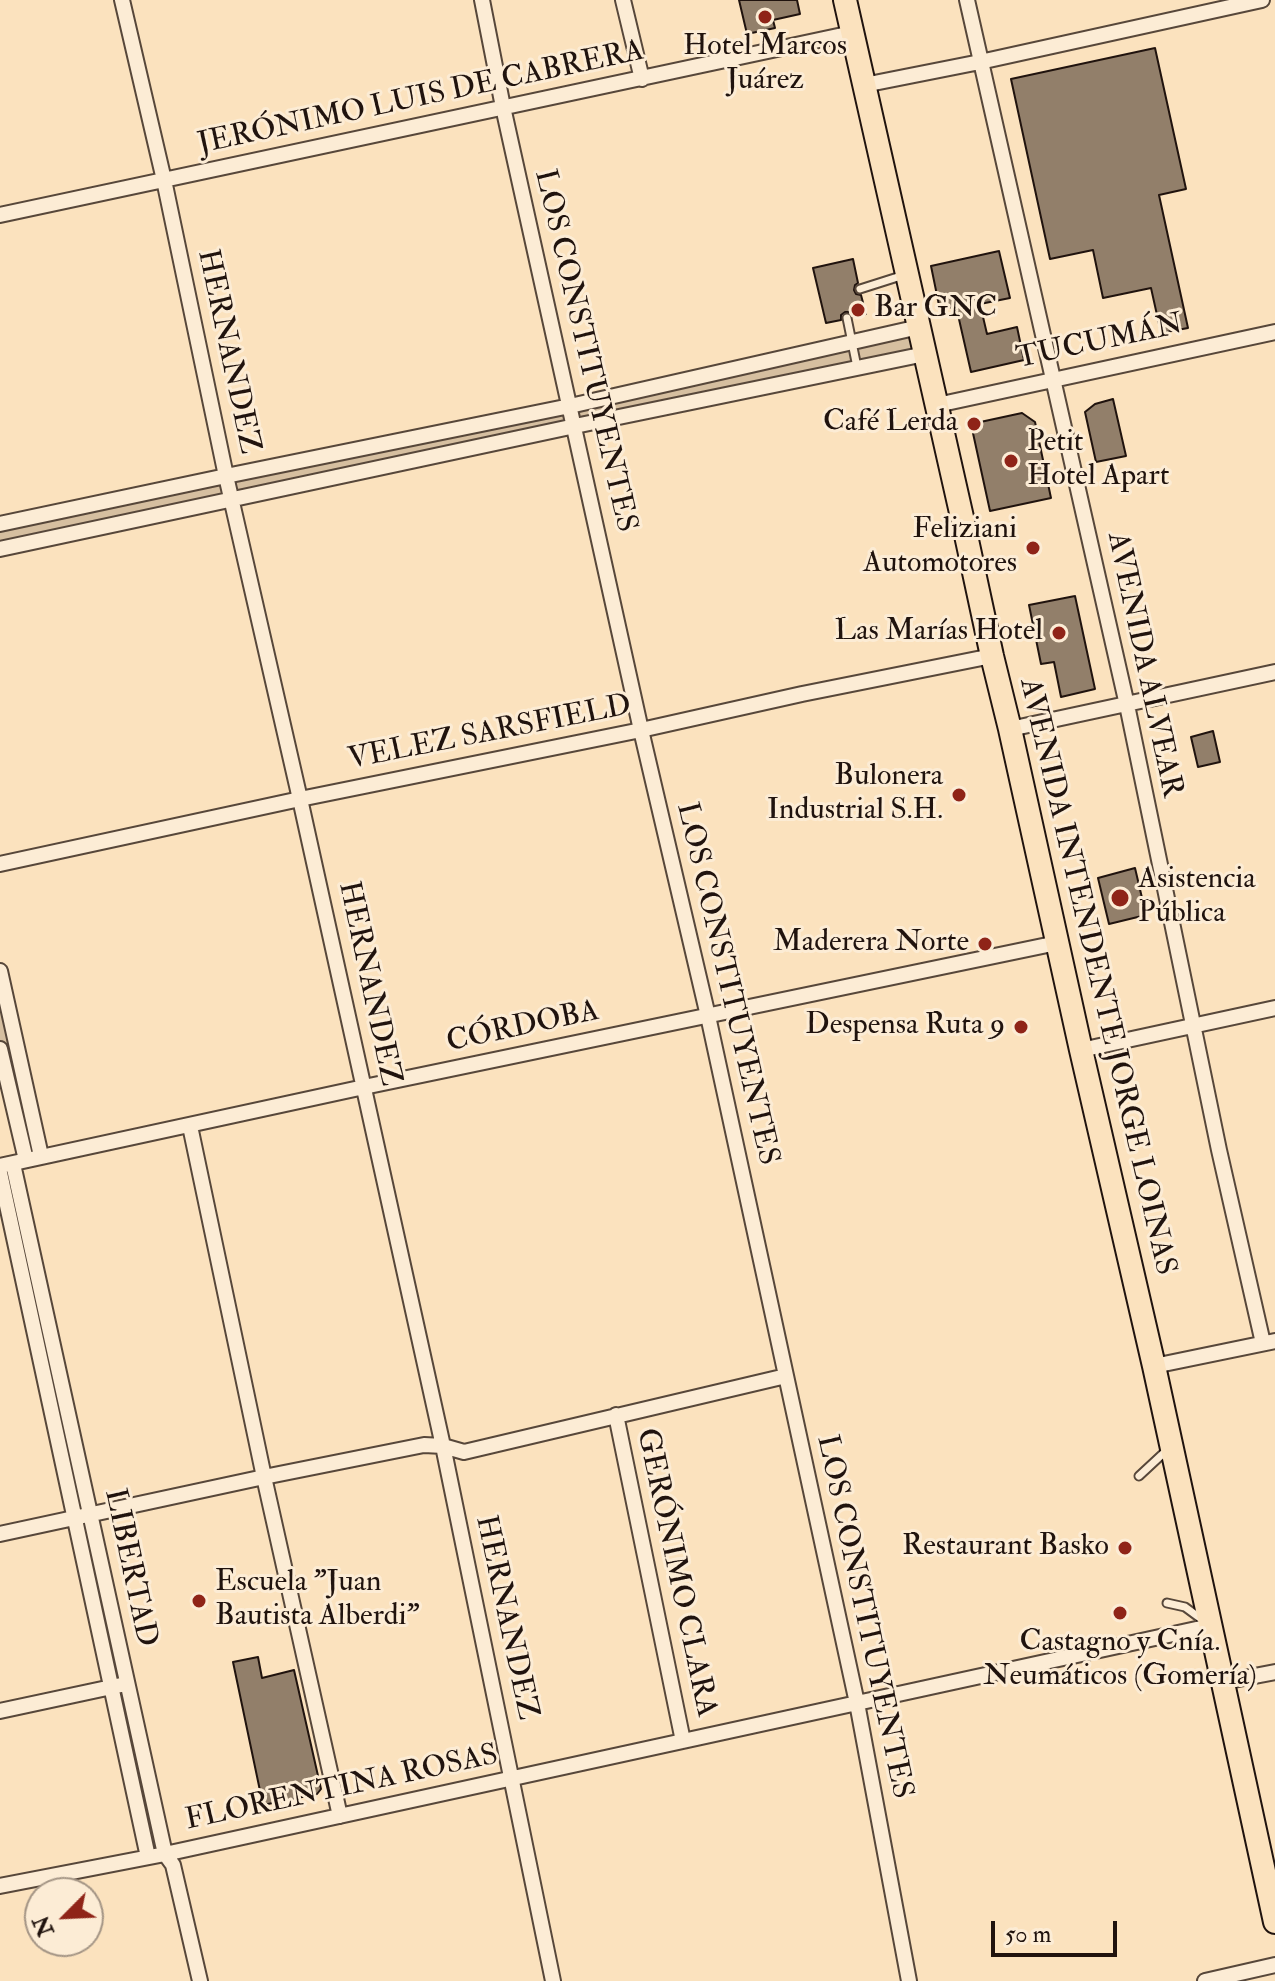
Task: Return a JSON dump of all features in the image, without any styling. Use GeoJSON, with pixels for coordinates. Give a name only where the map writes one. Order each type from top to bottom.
{"type":"FeatureCollection","features":[{"type":"Feature","properties":{"kind":"main road","name":"AVENIDA INTENDENTE JORGE LOINAS"},"geometry":{"type":"LineString","coordinates":[[845,0],[1154,1366],[1275,1922]]}},
{"type":"Feature","properties":{"kind":"street","name":"HERNANDEZ"},"geometry":{"type":"LineString","coordinates":[[122,0],[443,1446],[553,1981]]}},
{"type":"Feature","properties":{"kind":"street","name":"LOS CONSTITUYENTES"},"geometry":{"type":"LineString","coordinates":[[482,0],[503,107],[641,730],[708,1016],[857,1703],[909,1981]]}},
{"type":"Feature","properties":{"kind":"street"},"geometry":{"type":"LineString","coordinates":[[623,0],[642,79]]}},
{"type":"Feature","properties":{"kind":"street","name":"AVENIDA ALVEAR"},"geometry":{"type":"LineString","coordinates":[[967,0],[1127,705],[1219,1150],[1269,1342]]}},
{"type":"Feature","properties":{"kind":"street"},"geometry":{"type":"LineString","coordinates":[[864,85],[1262,0]]}},
{"type":"Feature","properties":{"kind":"street","name":"JERÓNIMO LUIS DE CABRERA"},"geometry":{"type":"LineString","coordinates":[[0,215],[852,33]]}},
{"type":"Feature","properties":{"kind":"street"},"geometry":{"type":"LineString","coordinates":[[0,524],[570,406],[919,327]]}},
{"type":"Feature","properties":{"kind":"street","name":"TUCUMÁN"},"geometry":{"type":"LineString","coordinates":[[937,405],[1275,332]]}},
{"type":"Feature","properties":{"kind":"street"},"geometry":{"type":"LineString","coordinates":[[0,549],[925,354]]}},
{"type":"Feature","properties":{"kind":"street","name":"VELEZ SARSFIELD"},"geometry":{"type":"LineString","coordinates":[[0,864],[992,656]]}},
{"type":"Feature","properties":{"kind":"street"},"geometry":{"type":"LineString","coordinates":[[1010,729],[1275,672]]}},
{"type":"Feature","properties":{"kind":"street","name":"CÓRDOBA"},"geometry":{"type":"LineString","coordinates":[[13,1163],[1057,943]]}},
{"type":"Feature","properties":{"kind":"street"},"geometry":{"type":"LineString","coordinates":[[0,971],[41,1156]]}},
{"type":"Feature","properties":{"kind":"street"},"geometry":{"type":"LineString","coordinates":[[1081,1050],[1275,1008]]}},
{"type":"Feature","properties":{"kind":"street","name":"LIBERTAD"},"geometry":{"type":"LineString","coordinates":[[0,1049],[13,1163],[119,1686],[148,1857]]}},
{"type":"Feature","properties":{"kind":"street"},"geometry":{"type":"LineString","coordinates":[[190,1126],[340,1816]]}},
{"type":"Feature","properties":{"kind":"street","name":"LIBERTAD"},"geometry":{"type":"LineString","coordinates":[[0,1173],[83,1516]]}},
{"type":"Feature","properties":{"kind":"street"},"geometry":{"type":"LineString","coordinates":[[1154,1366],[1269,1342]]}},
{"type":"Feature","properties":{"kind":"street"},"geometry":{"type":"LineString","coordinates":[[0,1534],[424,1445],[464,1452],[786,1376]]}},
{"type":"Feature","properties":{"kind":"street","name":"GERÓNIMO CLARA"},"geometry":{"type":"LineString","coordinates":[[616,1415],[683,1741]]}},
{"type":"Feature","properties":{"kind":"street","name":"FLORENTINA ROSAS"},"geometry":{"type":"LineString","coordinates":[[0,1886],[165,1854],[1210,1626]]}},
{"type":"Feature","properties":{"kind":"street"},"geometry":{"type":"LineString","coordinates":[[1223,1682],[1275,1672]]}},
{"type":"Feature","properties":{"kind":"street"},"geometry":{"type":"LineString","coordinates":[[0,1711],[119,1686]]}},
{"type":"Feature","properties":{"kind":"street","name":"LIBERTAD"},"geometry":{"type":"LineString","coordinates":[[119,1686],[165,1854],[173,1865],[200,1981]]}},
{"type":"Feature","properties":{"kind":"street"},"geometry":{"type":"LineString","coordinates":[[1205,1981],[1275,1965]]}},
{"type":"Feature","properties":{"kind":"lane"},"geometry":{"type":"LineString","coordinates":[[860,289],[906,274]]}},
{"type":"Feature","properties":{"kind":"lane"},"geometry":{"type":"LineString","coordinates":[[847,318],[857,368]]}},
{"type":"Feature","properties":{"kind":"lane"},"geometry":{"type":"LineString","coordinates":[[1139,1476],[1171,1446]]}},
{"type":"Feature","properties":{"kind":"lane"},"geometry":{"type":"LineString","coordinates":[[1167,1603],[1185,1607],[1210,1626]]}},
{"type":"Feature","properties":{"kind":"shaded area"},"geometry":{"type":"Polygon","coordinates":[[[919,327],[925,354],[0,549],[0,524],[919,327]]]}},
{"type":"Feature","properties":{"kind":"shaded area"},"geometry":{"type":"Polygon","coordinates":[[[0,971],[41,1156],[26,1160],[0,1049],[0,971]]]}},
{"type":"Feature","properties":{"kind":"building","name":"Hotel Marcos Juárez"},"geometry":{"type":"Polygon","coordinates":[[[739,0],[797,0],[800,14],[773,20],[775,28],[747,34],[739,0]]]}},
{"type":"Feature","properties":{"kind":"building"},"geometry":{"type":"Polygon","coordinates":[[[1155,48],[1186,189],[1159,195],[1188,328],[1161,333],[1151,288],[1103,298],[1093,250],[1050,259],[1011,79],[1155,48]]]}},
{"type":"Feature","properties":{"kind":"building"},"geometry":{"type":"Polygon","coordinates":[[[999,251],[1010,298],[980,304],[987,334],[1017,327],[1024,360],[971,372],[956,306],[940,310],[931,266],[999,251]]]}},
{"type":"Feature","properties":{"kind":"building"},"geometry":{"type":"Polygon","coordinates":[[[853,259],[858,283],[854,290],[861,295],[866,314],[853,317],[850,312],[845,312],[841,320],[826,323],[813,268],[853,259]]]}},
{"type":"Feature","properties":{"kind":"building"},"geometry":{"type":"Polygon","coordinates":[[[1113,399],[1126,456],[1096,462],[1085,412],[1095,404],[1113,399]]]}},
{"type":"Feature","properties":{"kind":"building","name":"Petit Hotel Apart"},"geometry":{"type":"Polygon","coordinates":[[[1022,413],[1035,422],[1051,498],[990,511],[971,424],[1022,413]]]}},
{"type":"Feature","properties":{"kind":"building","name":"Las Marías Hotel"},"geometry":{"type":"Polygon","coordinates":[[[1075,596],[1095,689],[1061,697],[1054,662],[1041,664],[1029,605],[1075,596]]]}},
{"type":"Feature","properties":{"kind":"building"},"geometry":{"type":"Polygon","coordinates":[[[1213,731],[1220,762],[1198,767],[1191,737],[1213,731]]]}},
{"type":"Feature","properties":{"kind":"building"},"geometry":{"type":"Polygon","coordinates":[[[1135,868],[1146,915],[1109,924],[1098,878],[1135,868]]]}},
{"type":"Feature","properties":{"kind":"building"},"geometry":{"type":"Polygon","coordinates":[[[258,1657],[262,1678],[294,1670],[321,1789],[317,1794],[263,1805],[233,1662],[258,1657]]]}},
{"type":"Feature","properties":{"kind":"place","name":"Hotel Marcos Juárez"},"geometry":{"type":"Point","coordinates":[765,17]}},
{"type":"Feature","properties":{"kind":"place","name":"Bar GNC"},"geometry":{"type":"Point","coordinates":[858,310]}},
{"type":"Feature","properties":{"kind":"place","name":"Café Lerda"},"geometry":{"type":"Point","coordinates":[974,424]}},
{"type":"Feature","properties":{"kind":"place","name":"Petit Hotel Apart"},"geometry":{"type":"Point","coordinates":[1011,461]}},
{"type":"Feature","properties":{"kind":"place","name":"Feliziani Automotores"},"geometry":{"type":"Point","coordinates":[1033,548]}},
{"type":"Feature","properties":{"kind":"place","name":"Las Marías Hotel"},"geometry":{"type":"Point","coordinates":[1059,633]}},
{"type":"Feature","properties":{"kind":"place","name":"Bulonera Industrial S.H."},"geometry":{"type":"Point","coordinates":[959,795]}},
{"type":"Feature","properties":{"kind":"place","name":"Asistencia Pública"},"geometry":{"type":"Point","coordinates":[1120,898]}},
{"type":"Feature","properties":{"kind":"place","name":"Maderera Norte"},"geometry":{"type":"Point","coordinates":[985,944]}},
{"type":"Feature","properties":{"kind":"place","name":"Despensa Ruta 9"},"geometry":{"type":"Point","coordinates":[1021,1027]}},
{"type":"Feature","properties":{"kind":"place","name":"Restaurant Basko"},"geometry":{"type":"Point","coordinates":[1125,1548]}},
{"type":"Feature","properties":{"kind":"place","name":"Escuela \"Juan Bautista Alberdi\""},"geometry":{"type":"Point","coordinates":[199,1601]}},
{"type":"Feature","properties":{"kind":"place","name":"Castagno y Cnía. Neumáticos (Gomería)"},"geometry":{"type":"Point","coordinates":[1120,1613]}}]}
